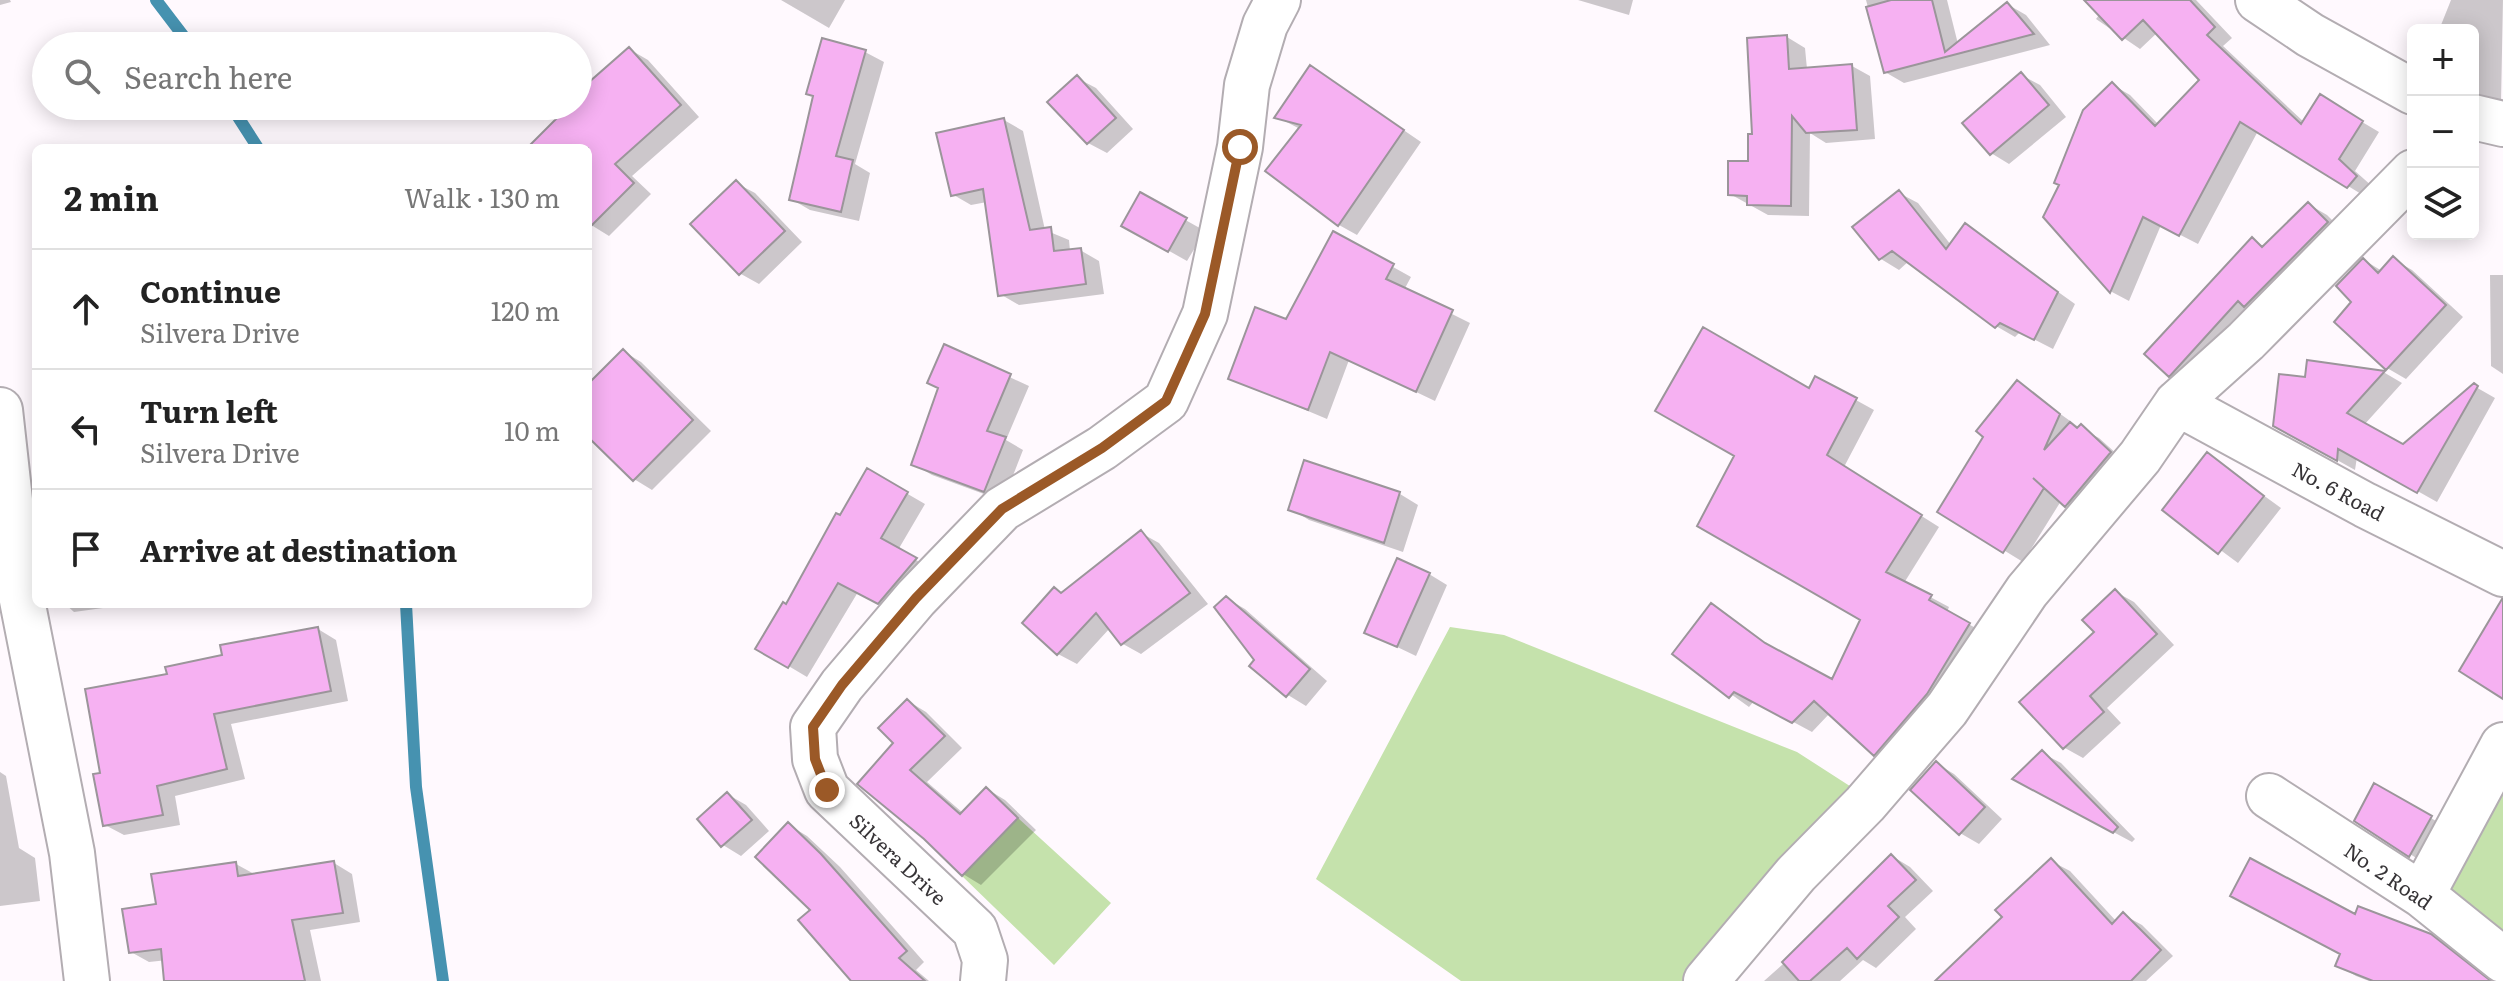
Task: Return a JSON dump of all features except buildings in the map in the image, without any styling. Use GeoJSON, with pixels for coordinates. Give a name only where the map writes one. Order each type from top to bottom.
{"type":"FeatureCollection","features":[{"type":"Feature","properties":{"kind":"street","name":"Silvera Drive"},"geometry":{"type":"LineString","coordinates":[[983,981],[985,960],[975,930],[827,790],[815,759],[813,727],[842,685],[916,598],[1002,509],[1102,448],[1166,401],[1205,314],[1240,147],[1247,85],[1265,25],[1278,0]]}},
{"type":"Feature","properties":{"kind":"street"},"geometry":{"type":"LineString","coordinates":[[2258,0],[2310,35],[2407,89]]}},
{"type":"Feature","properties":{"kind":"street"},"geometry":{"type":"LineString","coordinates":[[2479,118],[2503,124]]}},
{"type":"Feature","properties":{"kind":"street"},"geometry":{"type":"LineString","coordinates":[[1706,981],[1796,874],[1865,804],[1947,709],[2027,591],[2140,457],[2177,403],[2246,341],[2407,178]]}},
{"type":"Feature","properties":{"kind":"street","name":"No. 6 Road"},"geometry":{"type":"LineString","coordinates":[[2177,403],[2365,505],[2503,574]]}},
{"type":"Feature","properties":{"kind":"street"},"geometry":{"type":"LineString","coordinates":[[0,410],[7,581],[72,853],[87,981]]}},
{"type":"Feature","properties":{"kind":"street"},"geometry":{"type":"LineString","coordinates":[[2422,895],[2503,745]]}},
{"type":"Feature","properties":{"kind":"street","name":"No. 2 Road"},"geometry":{"type":"LineString","coordinates":[[2269,796],[2422,895],[2503,960]]}},
{"type":"Feature","properties":{"kind":"green space"},"geometry":{"type":"Polygon","coordinates":[[[1450,627],[1504,635],[1797,752],[1856,790],[1703,981],[1461,981],[1316,879],[1450,627]]]}},
{"type":"Feature","properties":{"kind":"green space"},"geometry":{"type":"Polygon","coordinates":[[[2503,781],[2503,937],[2441,894],[2503,781]]]}},
{"type":"Feature","properties":{"kind":"green space"},"geometry":{"type":"Polygon","coordinates":[[[1018,818],[1111,903],[1054,965],[962,876],[1018,818]]]}},
{"type":"Feature","properties":{"kind":"waterway"},"geometry":{"type":"LineString","coordinates":[[156,0],[180,32]]}},
{"type":"Feature","properties":{"kind":"waterway"},"geometry":{"type":"LineString","coordinates":[[240,120],[255,144]]}},
{"type":"Feature","properties":{"kind":"waterway"},"geometry":{"type":"LineString","coordinates":[[406,608],[416,787],[443,981]]}},
{"type":"Feature","properties":{"kind":"route"},"geometry":{"type":"LineString","coordinates":[[827,790],[815,759],[813,727],[842,685],[916,598],[1002,509],[1102,448],[1166,401],[1205,314],[1240,147]]}}]}
